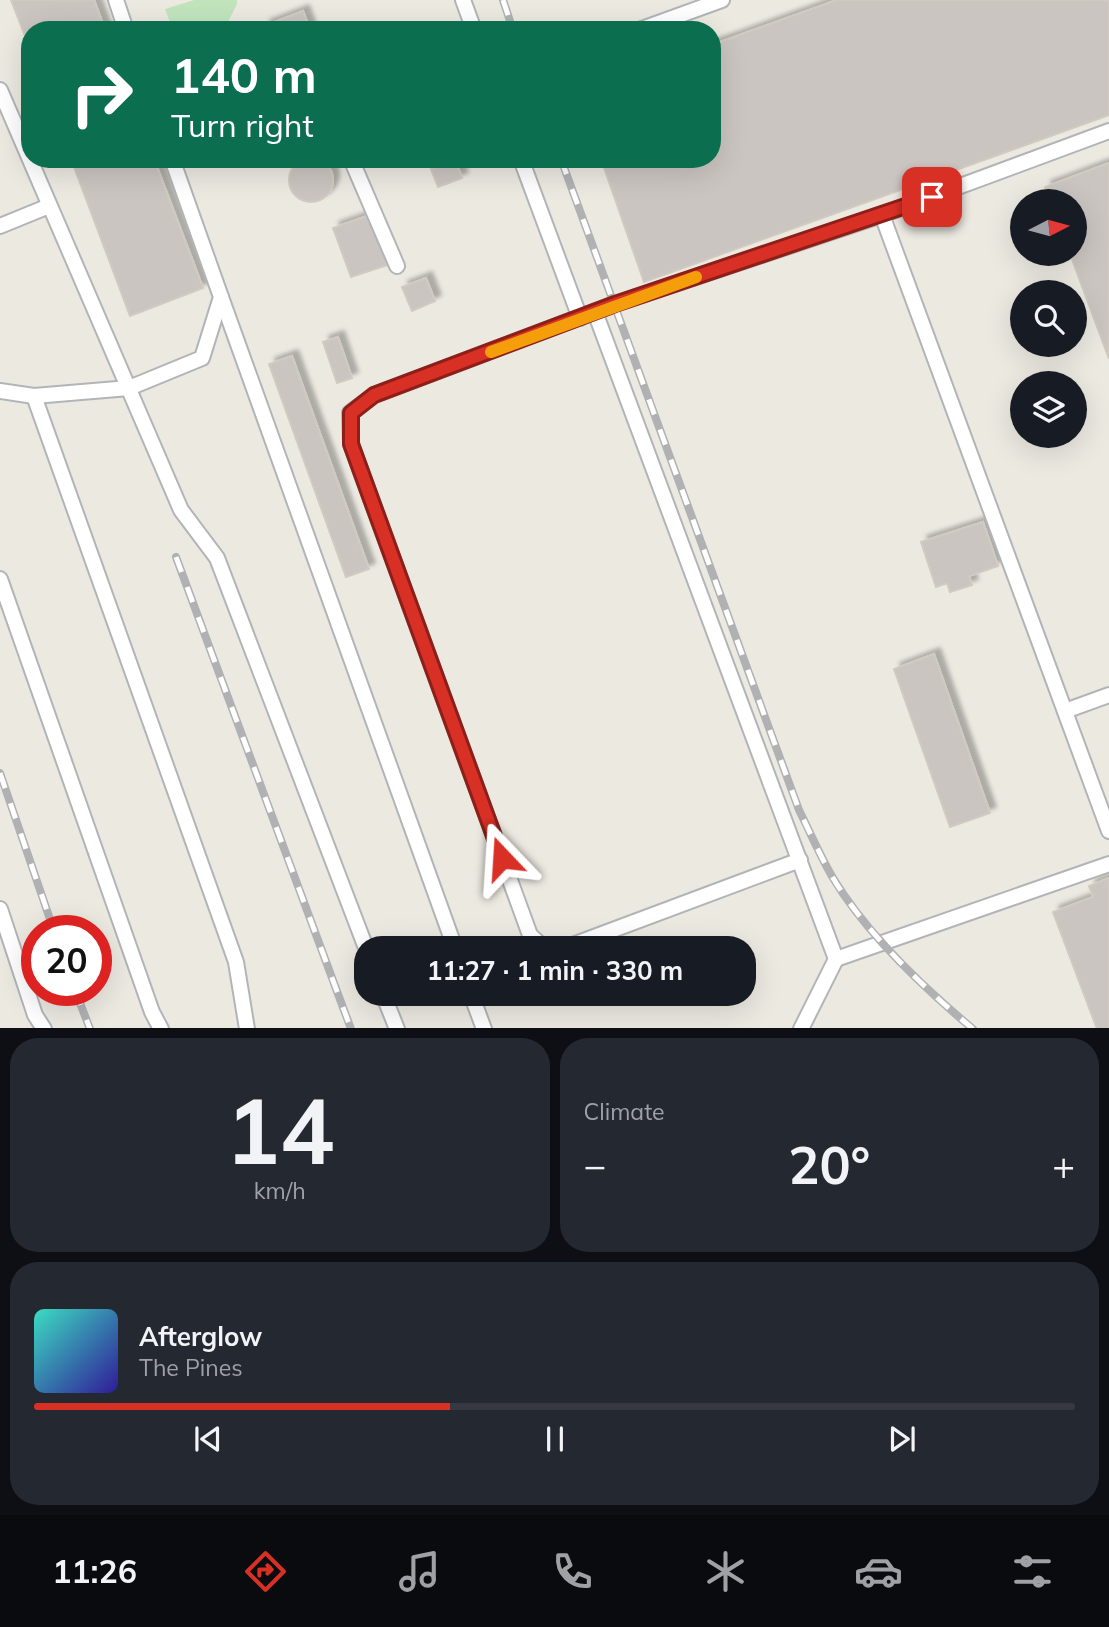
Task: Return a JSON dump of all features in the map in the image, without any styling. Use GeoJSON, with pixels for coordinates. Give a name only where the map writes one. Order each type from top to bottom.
{"type":"FeatureCollection","features":[{"type":"Feature","properties":{"kind":"lane"},"geometry":{"type":"LineString","coordinates":[[116,0],[123,21]]}},
{"type":"Feature","properties":{"kind":"lane"},"geometry":{"type":"LineString","coordinates":[[463,0],[471,21]]}},
{"type":"Feature","properties":{"kind":"lane"},"geometry":{"type":"LineString","coordinates":[[664,21],[722,0]]}},
{"type":"Feature","properties":{"kind":"lane"},"geometry":{"type":"LineString","coordinates":[[0,90],[21,140]]}},
{"type":"Feature","properties":{"kind":"lane"},"geometry":{"type":"LineString","coordinates":[[531,936],[351,444],[351,413],[374,395],[595,312],[881,215],[1109,131]]}},
{"type":"Feature","properties":{"kind":"lane"},"geometry":{"type":"LineString","coordinates":[[33,168],[181,510],[217,558],[361,936]]}},
{"type":"Feature","properties":{"kind":"lane"},"geometry":{"type":"LineString","coordinates":[[175,168],[451,936]]}},
{"type":"Feature","properties":{"kind":"lane"},"geometry":{"type":"LineString","coordinates":[[355,168],[397,266]]}},
{"type":"Feature","properties":{"kind":"lane"},"geometry":{"type":"LineString","coordinates":[[524,168],[580,318]]}},
{"type":"Feature","properties":{"kind":"lane"},"geometry":{"type":"LineString","coordinates":[[0,226],[49,206]]}},
{"type":"Feature","properties":{"kind":"lane"},"geometry":{"type":"LineString","coordinates":[[881,215],[1109,831]]}},
{"type":"Feature","properties":{"kind":"lane"},"geometry":{"type":"LineString","coordinates":[[0,391],[34,396],[129,388],[202,358],[221,297]]}},
{"type":"Feature","properties":{"kind":"lane"},"geometry":{"type":"LineString","coordinates":[[595,312],[836,958]]}},
{"type":"Feature","properties":{"kind":"lane"},"geometry":{"type":"LineString","coordinates":[[34,396],[236,962],[247,1028]]}},
{"type":"Feature","properties":{"kind":"lane"},"geometry":{"type":"LineString","coordinates":[[0,579],[147,999],[161,1028]]}},
{"type":"Feature","properties":{"kind":"lane"},"geometry":{"type":"LineString","coordinates":[[1065,711],[1109,695]]}},
{"type":"Feature","properties":{"kind":"lane"},"geometry":{"type":"LineString","coordinates":[[597,936],[800,860]]}},
{"type":"Feature","properties":{"kind":"lane"},"geometry":{"type":"LineString","coordinates":[[801,1028],[836,958],[1109,864]]}},
{"type":"Feature","properties":{"kind":"lane"},"geometry":{"type":"LineString","coordinates":[[0,909],[36,1014],[44,1028]]}},
{"type":"Feature","properties":{"kind":"lane"},"geometry":{"type":"LineString","coordinates":[[388,1006],[397,1028]]}},
{"type":"Feature","properties":{"kind":"lane"},"geometry":{"type":"LineString","coordinates":[[475,1006],[483,1028]]}},
{"type":"Feature","properties":{"kind":"green space"},"geometry":{"type":"Polygon","coordinates":[[[194,0],[237,0],[228,21],[170,21],[165,9],[194,0]]]}},
{"type":"Feature","properties":{"kind":"building"},"geometry":{"type":"Polygon","coordinates":[[[11,0],[94,0],[102,21],[21,21],[21,26],[11,0]]]}},
{"type":"Feature","properties":{"kind":"building"},"geometry":{"type":"Polygon","coordinates":[[[837,0],[1109,0],[1109,115],[644,282],[604,168],[721,168],[721,42],[837,0]]]}},
{"type":"Feature","properties":{"kind":"building"},"geometry":{"type":"Polygon","coordinates":[[[303,11],[307,21],[277,21],[303,11]]]}},
{"type":"Feature","properties":{"kind":"building"},"geometry":{"type":"Polygon","coordinates":[[[1109,163],[1109,359],[1087,300],[1087,280],[1080,280],[1074,266],[1087,266],[1087,189],[1045,187],[1109,163]]]}},
{"type":"Feature","properties":{"kind":"building"},"geometry":{"type":"Polygon","coordinates":[[[74,168],[157,168],[203,288],[130,316],[74,168]]]}},
{"type":"Feature","properties":{"kind":"building"},"geometry":{"type":"Polygon","coordinates":[[[294,168],[328,168],[331,172],[331,188],[319,200],[303,200],[291,188],[289,180],[294,168]]]}},
{"type":"Feature","properties":{"kind":"building"},"geometry":{"type":"Polygon","coordinates":[[[458,168],[462,178],[438,187],[431,169],[458,168]]]}},
{"type":"Feature","properties":{"kind":"building"},"geometry":{"type":"Polygon","coordinates":[[[370,215],[387,265],[351,277],[333,228],[370,215]]]}},
{"type":"Feature","properties":{"kind":"building"},"geometry":{"type":"Polygon","coordinates":[[[426,278],[435,301],[412,311],[402,287],[426,278]]]}},
{"type":"Feature","properties":{"kind":"building"},"geometry":{"type":"Polygon","coordinates":[[[338,337],[352,378],[337,383],[323,342],[338,337]]]}},
{"type":"Feature","properties":{"kind":"building"},"geometry":{"type":"Polygon","coordinates":[[[292,356],[369,569],[346,577],[269,364],[292,356]]]}},
{"type":"Feature","properties":{"kind":"building"},"geometry":{"type":"Polygon","coordinates":[[[983,522],[998,566],[969,576],[972,585],[950,592],[947,583],[936,587],[921,542],[983,522]]]}},
{"type":"Feature","properties":{"kind":"building"},"geometry":{"type":"Polygon","coordinates":[[[934,654],[990,813],[950,827],[894,669],[934,654]]]}},
{"type":"Feature","properties":{"kind":"building"},"geometry":{"type":"Polygon","coordinates":[[[1109,878],[1109,1028],[1097,1028],[1053,912],[1093,897],[1089,886],[1109,878]]]}},
{"type":"Feature","properties":{"kind":"railway"},"geometry":{"type":"LineString","coordinates":[[503,0],[510,21]]}},
{"type":"Feature","properties":{"kind":"railway"},"geometry":{"type":"LineString","coordinates":[[564,168],[799,810],[819,853],[846,899],[879,939],[916,978],[972,1028]]}},
{"type":"Feature","properties":{"kind":"railway"},"geometry":{"type":"LineString","coordinates":[[176,557],[351,1028]]}},
{"type":"Feature","properties":{"kind":"railway"},"geometry":{"type":"LineString","coordinates":[[0,773],[49,915]]}},
{"type":"Feature","properties":{"kind":"railway"},"geometry":{"type":"LineString","coordinates":[[81,1006],[90,1028]]}},
{"type":"Feature","properties":{"kind":"slow traffic"},"geometry":{"type":"LineString","coordinates":[[491,352],[615,304],[696,277]]}},
{"type":"Feature","properties":{"kind":"route"},"geometry":{"type":"LineString","coordinates":[[502,858],[351,444],[351,413],[374,395],[615,304],[932,197]]}}]}
